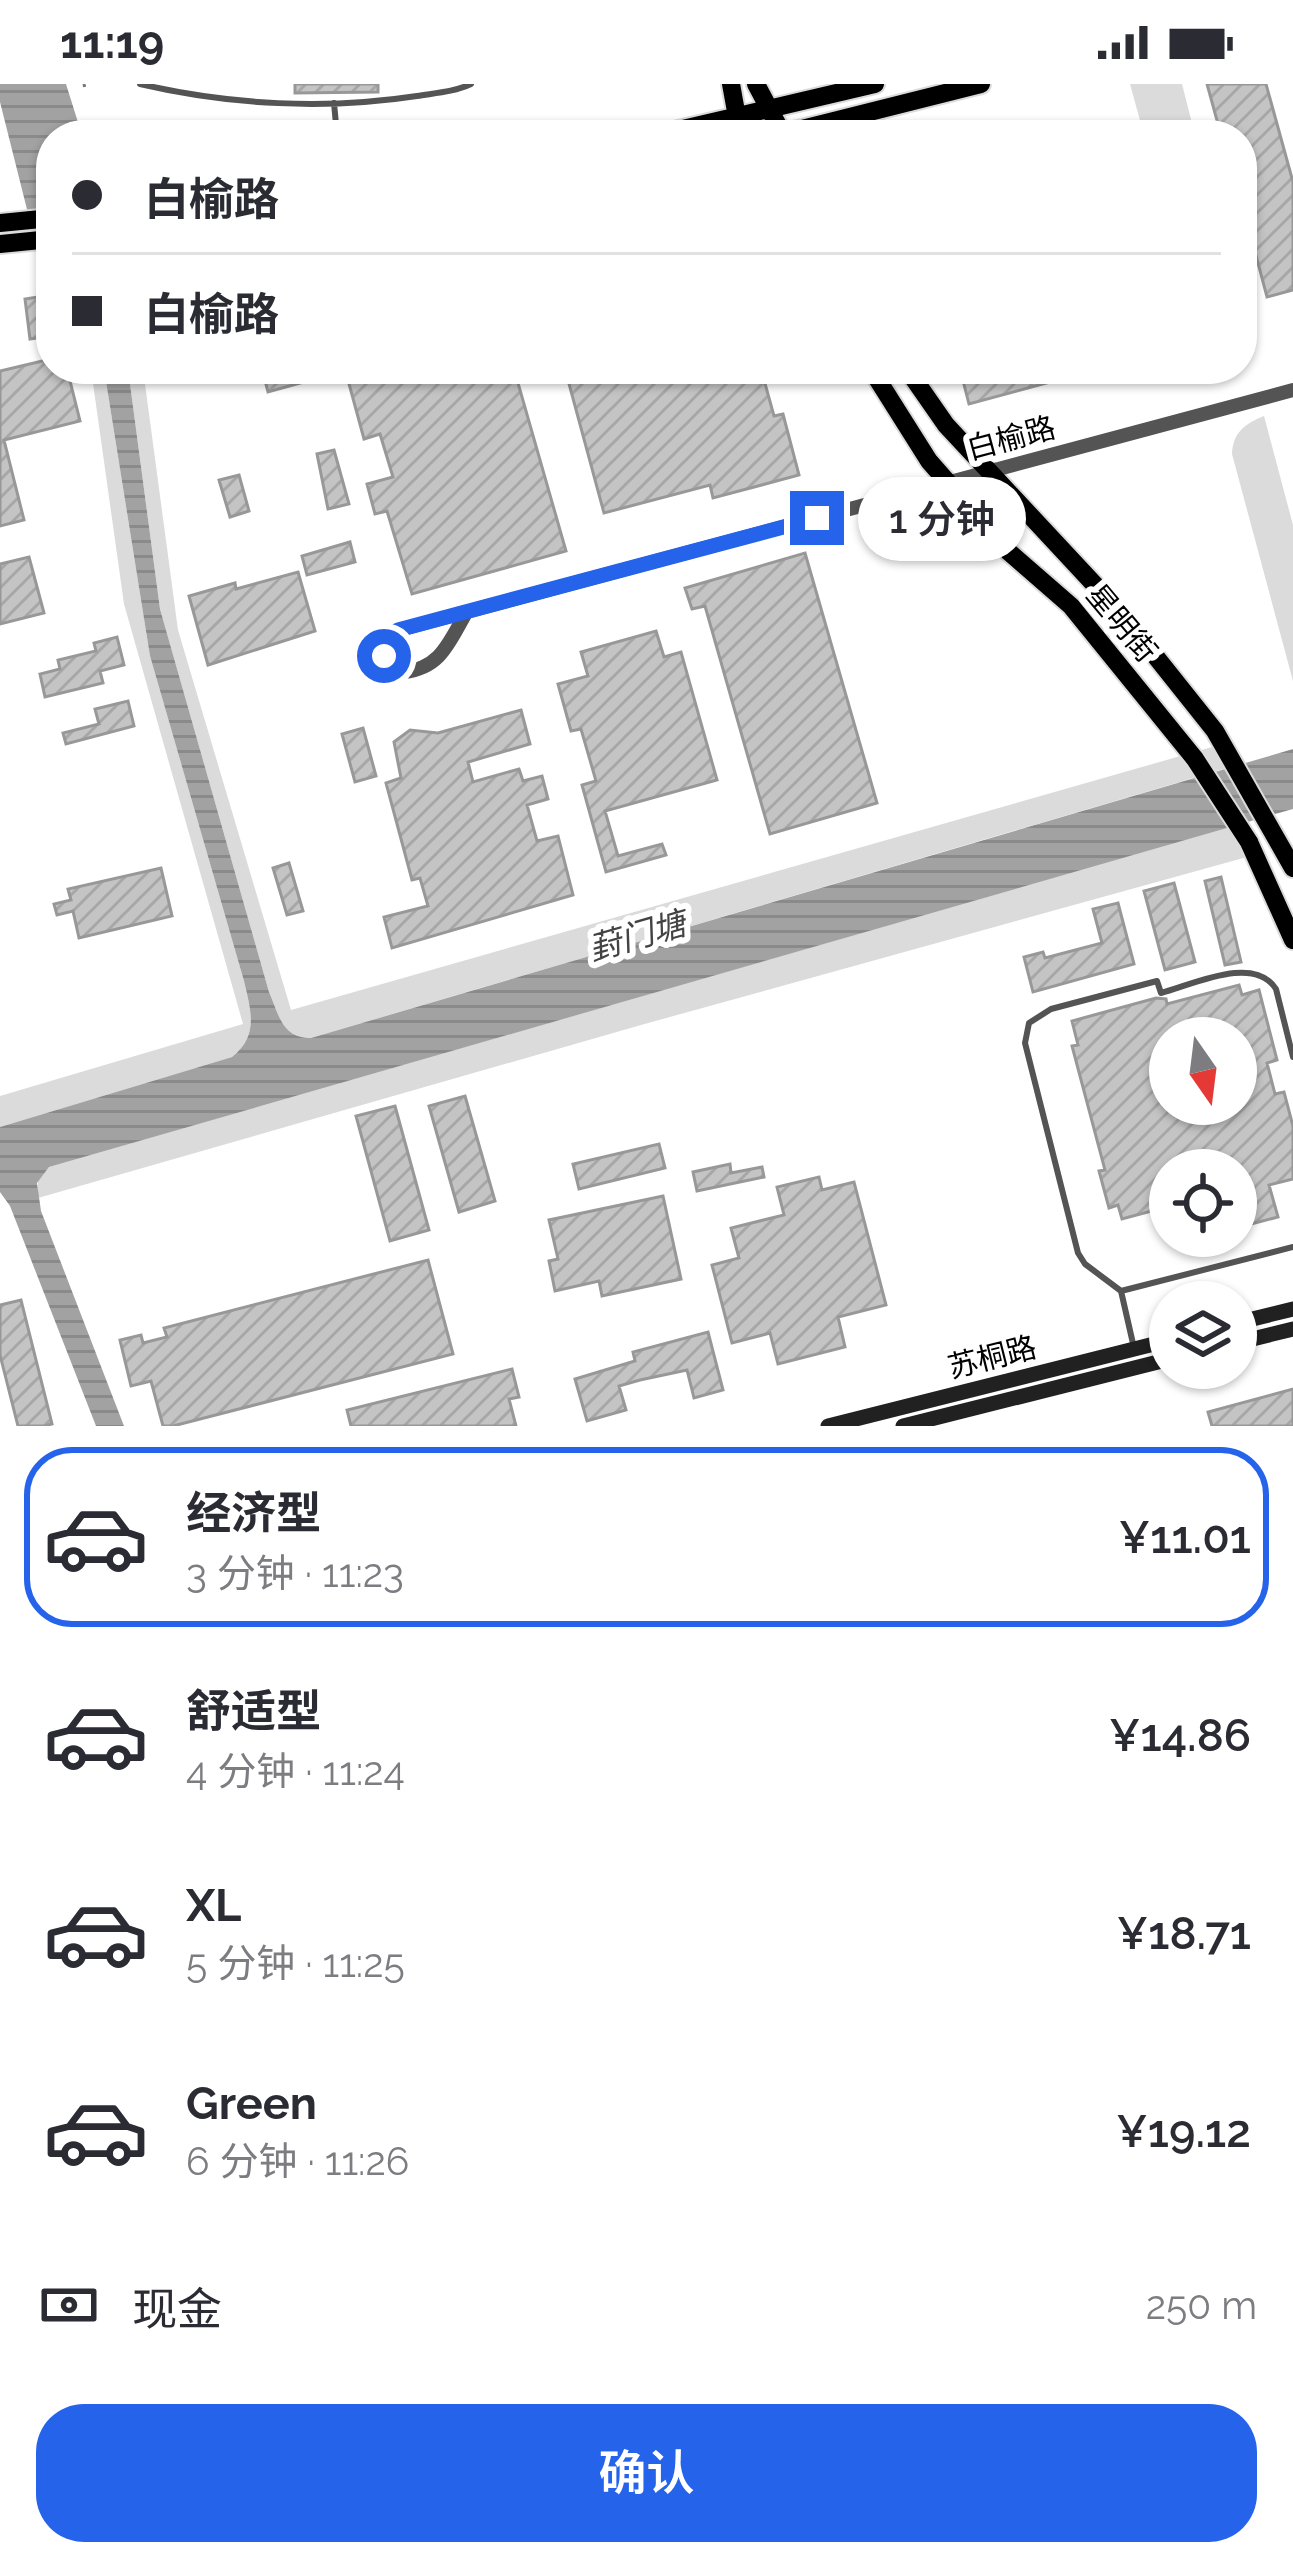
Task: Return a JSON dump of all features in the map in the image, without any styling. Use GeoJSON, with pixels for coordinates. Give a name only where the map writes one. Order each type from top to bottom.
{"type":"FeatureCollection","features":[{"type":"Feature","properties":{"kind":"main road"},"geometry":{"type":"LineString","coordinates":[[731,84],[737,120]]}},
{"type":"Feature","properties":{"kind":"main road"},"geometry":{"type":"LineString","coordinates":[[756,84],[775,120]]}},
{"type":"Feature","properties":{"kind":"main road"},"geometry":{"type":"LineString","coordinates":[[750,120],[771,109],[875,84]]}},
{"type":"Feature","properties":{"kind":"main road"},"geometry":{"type":"LineString","coordinates":[[840,120],[981,84]]}},
{"type":"Feature","properties":{"kind":"main road"},"geometry":{"type":"LineString","coordinates":[[0,244],[36,240]]}},
{"type":"Feature","properties":{"kind":"main road","name":"星明街"},"geometry":{"type":"LineString","coordinates":[[880,384],[929,461],[1009,552],[1071,606],[1196,759],[1249,842],[1293,940]]}},
{"type":"Feature","properties":{"kind":"main road","name":"星明街"},"geometry":{"type":"LineString","coordinates":[[917,384],[946,425],[1121,613],[1226,751],[1293,868]]}},
{"type":"Feature","properties":{"kind":"main road"},"geometry":{"type":"LineString","coordinates":[[1257,1318],[1293,1309]]}},
{"type":"Feature","properties":{"kind":"main road"},"geometry":{"type":"LineString","coordinates":[[1257,1337],[1293,1328]]}},
{"type":"Feature","properties":{"kind":"main road","name":"苏桐路"},"geometry":{"type":"LineString","coordinates":[[828,1426],[1149,1345]]}},
{"type":"Feature","properties":{"kind":"main road","name":"苏桐路"},"geometry":{"type":"LineString","coordinates":[[903,1426],[1149,1364]]}},
{"type":"Feature","properties":{"kind":"street","name":"白榆路"},"geometry":{"type":"LineString","coordinates":[[466,613],[441,657],[428,667],[404,672],[384,656],[383,644],[391,634],[466,613],[1293,390]]}},
{"type":"Feature","properties":{"kind":"lane"},"geometry":{"type":"LineString","coordinates":[[140,84],[221,99],[334,103],[376,102],[471,84]]}},
{"type":"Feature","properties":{"kind":"lane"},"geometry":{"type":"LineString","coordinates":[[334,103],[336,120]]}},
{"type":"Feature","properties":{"kind":"lane"},"geometry":{"type":"LineString","coordinates":[[1134,1349],[1121,1291],[1085,1264],[1078,1253],[1025,1043],[1029,1023],[1043,1012],[1157,981],[1161,993],[1253,972],[1269,979],[1276,989],[1293,1057]]}},
{"type":"Feature","properties":{"kind":"lane"},"geometry":{"type":"LineString","coordinates":[[1121,1291],[1293,1247]]}},
{"type":"Feature","properties":{"kind":"shaded area"},"geometry":{"type":"Polygon","coordinates":[[[0,84],[66,84],[77,120],[36,120],[36,245],[0,102],[0,84]]]}},
{"type":"Feature","properties":{"kind":"shaded area"},"geometry":{"type":"Polygon","coordinates":[[[1130,84],[1182,84],[1191,120],[1140,120],[1130,84]]]}},
{"type":"Feature","properties":{"kind":"shaded area"},"geometry":{"type":"Polygon","coordinates":[[[93,384],[106,384],[150,656],[244,981],[250,1032],[232,1057],[0,1127],[0,1096],[243,1024],[124,604],[93,384]]]}},
{"type":"Feature","properties":{"kind":"shaded area"},"geometry":{"type":"Polygon","coordinates":[[[106,384],[130,384],[160,609],[269,992],[283,1024],[301,1037],[311,1038],[1293,749],[1293,809],[49,1167],[37,1183],[41,1211],[124,1426],[96,1426],[10,1206],[0,1192],[0,1127],[232,1057],[246,1040],[251,1022],[244,981],[150,656],[106,384]]]}},
{"type":"Feature","properties":{"kind":"shaded area"},"geometry":{"type":"Polygon","coordinates":[[[130,384],[145,384],[178,630],[291,1010],[1219,745],[1227,768],[311,1038],[301,1037],[283,1024],[269,992],[160,609],[130,384]]]}},
{"type":"Feature","properties":{"kind":"shaded area"},"geometry":{"type":"Polygon","coordinates":[[[1264,416],[1293,525],[1293,681],[1232,454],[1241,430],[1264,416]]]}},
{"type":"Feature","properties":{"kind":"shaded area"},"geometry":{"type":"Polygon","coordinates":[[[1239,824],[1247,857],[38,1198],[38,1181],[49,1167],[1239,824]]]}},
{"type":"Feature","properties":{"kind":"building"},"geometry":{"type":"Polygon","coordinates":[[[295,84],[378,84],[378,92],[295,93],[295,84]]]}},
{"type":"Feature","properties":{"kind":"building"},"geometry":{"type":"Polygon","coordinates":[[[1207,84],[1266,84],[1293,182],[1293,290],[1267,297],[1257,259],[1257,120],[1217,120],[1207,84]]]}},
{"type":"Feature","properties":{"kind":"building"},"geometry":{"type":"Polygon","coordinates":[[[36,297],[36,338],[30,339],[25,299],[36,297]]]}},
{"type":"Feature","properties":{"kind":"building"},"geometry":{"type":"Polygon","coordinates":[[[36,363],[36,384],[71,384],[80,421],[4,440],[24,520],[0,526],[0,371],[36,363]]]}},
{"type":"Feature","properties":{"kind":"building"},"geometry":{"type":"Polygon","coordinates":[[[266,384],[297,384],[268,392],[266,384]]]}},
{"type":"Feature","properties":{"kind":"building"},"geometry":{"type":"Polygon","coordinates":[[[349,384],[518,384],[566,551],[412,594],[387,511],[375,514],[367,484],[393,477],[380,434],[364,439],[349,384]]]}},
{"type":"Feature","properties":{"kind":"building"},"geometry":{"type":"Polygon","coordinates":[[[569,384],[765,384],[774,416],[783,414],[799,475],[713,498],[710,485],[604,513],[569,384]]]}},
{"type":"Feature","properties":{"kind":"building"},"geometry":{"type":"Polygon","coordinates":[[[964,384],[1043,384],[969,404],[964,384]]]}},
{"type":"Feature","properties":{"kind":"building"},"geometry":{"type":"Polygon","coordinates":[[[334,450],[349,504],[328,509],[317,454],[334,450]]]}},
{"type":"Feature","properties":{"kind":"building"},"geometry":{"type":"Polygon","coordinates":[[[239,475],[249,511],[230,517],[219,480],[239,475]]]}},
{"type":"Feature","properties":{"kind":"building"},"geometry":{"type":"Polygon","coordinates":[[[350,542],[355,562],[307,575],[302,556],[350,542]]]}},
{"type":"Feature","properties":{"kind":"building"},"geometry":{"type":"Polygon","coordinates":[[[805,553],[877,803],[770,834],[705,606],[692,609],[685,588],[805,553]]]}},
{"type":"Feature","properties":{"kind":"building"},"geometry":{"type":"Polygon","coordinates":[[[29,557],[44,613],[0,624],[0,564],[29,557]]]}},
{"type":"Feature","properties":{"kind":"building"},"geometry":{"type":"Polygon","coordinates":[[[298,572],[315,631],[208,665],[189,596],[298,572]]]}},
{"type":"Feature","properties":{"kind":"building"},"geometry":{"type":"Polygon","coordinates":[[[656,631],[664,657],[681,652],[717,780],[605,811],[618,856],[662,844],[666,855],[606,872],[582,785],[596,781],[581,729],[571,731],[558,684],[588,676],[581,652],[656,631]]]}},
{"type":"Feature","properties":{"kind":"building"},"geometry":{"type":"Polygon","coordinates":[[[117,637],[124,665],[100,671],[103,683],[45,697],[40,674],[60,669],[58,660],[96,651],[94,643],[117,637]]]}},
{"type":"Feature","properties":{"kind":"building"},"geometry":{"type":"Polygon","coordinates":[[[128,701],[134,726],[66,744],[63,733],[99,724],[95,709],[128,701]]]}},
{"type":"Feature","properties":{"kind":"building"},"geometry":{"type":"Polygon","coordinates":[[[521,710],[530,744],[468,762],[473,782],[519,769],[523,781],[542,776],[548,799],[527,805],[537,841],[558,836],[573,895],[392,948],[384,917],[428,906],[420,878],[412,880],[386,783],[401,778],[394,742],[410,730],[438,733],[521,710]]]}},
{"type":"Feature","properties":{"kind":"building"},"geometry":{"type":"Polygon","coordinates":[[[363,728],[376,776],[355,782],[342,734],[363,728]]]}},
{"type":"Feature","properties":{"kind":"building"},"geometry":{"type":"Polygon","coordinates":[[[289,863],[303,911],[287,915],[273,868],[289,863]]]}},
{"type":"Feature","properties":{"kind":"building"},"geometry":{"type":"Polygon","coordinates":[[[161,868],[172,916],[79,938],[73,911],[57,915],[54,904],[71,900],[68,889],[161,868]]]}},
{"type":"Feature","properties":{"kind":"building"},"geometry":{"type":"Polygon","coordinates":[[[1221,877],[1241,962],[1225,965],[1205,881],[1221,877]]]}},
{"type":"Feature","properties":{"kind":"building"},"geometry":{"type":"Polygon","coordinates":[[[1174,883],[1195,962],[1165,970],[1144,891],[1174,883]]]}},
{"type":"Feature","properties":{"kind":"building"},"geometry":{"type":"Polygon","coordinates":[[[1118,903],[1134,964],[1033,992],[1024,957],[1043,952],[1045,958],[1102,943],[1093,909],[1118,903]]]}},
{"type":"Feature","properties":{"kind":"building"},"geometry":{"type":"Polygon","coordinates":[[[1239,985],[1242,995],[1259,990],[1277,1060],[1267,1063],[1275,1094],[1284,1092],[1293,1126],[1293,1179],[1269,1185],[1278,1217],[1257,1222],[1257,1149],[1149,1149],[1149,1212],[1122,1219],[1118,1205],[1109,1208],[1099,1171],[1105,1170],[1072,1046],[1078,1045],[1072,1021],[1166,999],[1167,1004],[1239,985]]]}},
{"type":"Feature","properties":{"kind":"building"},"geometry":{"type":"Polygon","coordinates":[[[465,1096],[495,1201],[459,1212],[429,1106],[465,1096]]]}},
{"type":"Feature","properties":{"kind":"building"},"geometry":{"type":"Polygon","coordinates":[[[395,1106],[429,1230],[390,1241],[356,1116],[395,1106]]]}},
{"type":"Feature","properties":{"kind":"building"},"geometry":{"type":"Polygon","coordinates":[[[659,1144],[665,1168],[579,1189],[573,1164],[659,1144]]]}},
{"type":"Feature","properties":{"kind":"building"},"geometry":{"type":"Polygon","coordinates":[[[730,1164],[731,1173],[762,1167],[764,1177],[697,1191],[693,1172],[730,1164]]]}},
{"type":"Feature","properties":{"kind":"building"},"geometry":{"type":"Polygon","coordinates":[[[819,1177],[822,1190],[854,1182],[886,1305],[838,1317],[845,1347],[778,1364],[770,1333],[732,1343],[712,1265],[739,1258],[731,1228],[784,1215],[777,1187],[819,1177]]]}},
{"type":"Feature","properties":{"kind":"building"},"geometry":{"type":"Polygon","coordinates":[[[663,1196],[681,1279],[602,1296],[599,1281],[555,1291],[549,1261],[558,1259],[549,1220],[663,1196]]]}},
{"type":"Feature","properties":{"kind":"building"},"geometry":{"type":"Polygon","coordinates":[[[428,1260],[453,1354],[173,1426],[163,1426],[151,1381],[131,1386],[120,1340],[141,1335],[143,1343],[167,1337],[164,1328],[428,1260]]]}},
{"type":"Feature","properties":{"kind":"building"},"geometry":{"type":"Polygon","coordinates":[[[21,1300],[52,1424],[44,1426],[18,1426],[0,1355],[0,1305],[21,1300]]]}},
{"type":"Feature","properties":{"kind":"building"},"geometry":{"type":"Polygon","coordinates":[[[708,1332],[723,1390],[694,1398],[687,1370],[640,1380],[619,1386],[626,1410],[587,1421],[575,1379],[635,1361],[633,1352],[708,1332]]]}},
{"type":"Feature","properties":{"kind":"building"},"geometry":{"type":"Polygon","coordinates":[[[512,1369],[519,1397],[509,1399],[516,1426],[351,1426],[347,1410],[512,1369]]]}},
{"type":"Feature","properties":{"kind":"building"},"geometry":{"type":"Polygon","coordinates":[[[1293,1389],[1293,1426],[1212,1426],[1208,1412],[1293,1389]]]}},
{"type":"Feature","properties":{"kind":"route"},"geometry":{"type":"LineString","coordinates":[[384,656],[386,638],[398,630],[817,518]]}},
{"type":"Feature","properties":{"kind":"water label","name":"葑门塘"},"geometry":{"type":"Point","coordinates":[637,936]}}]}
